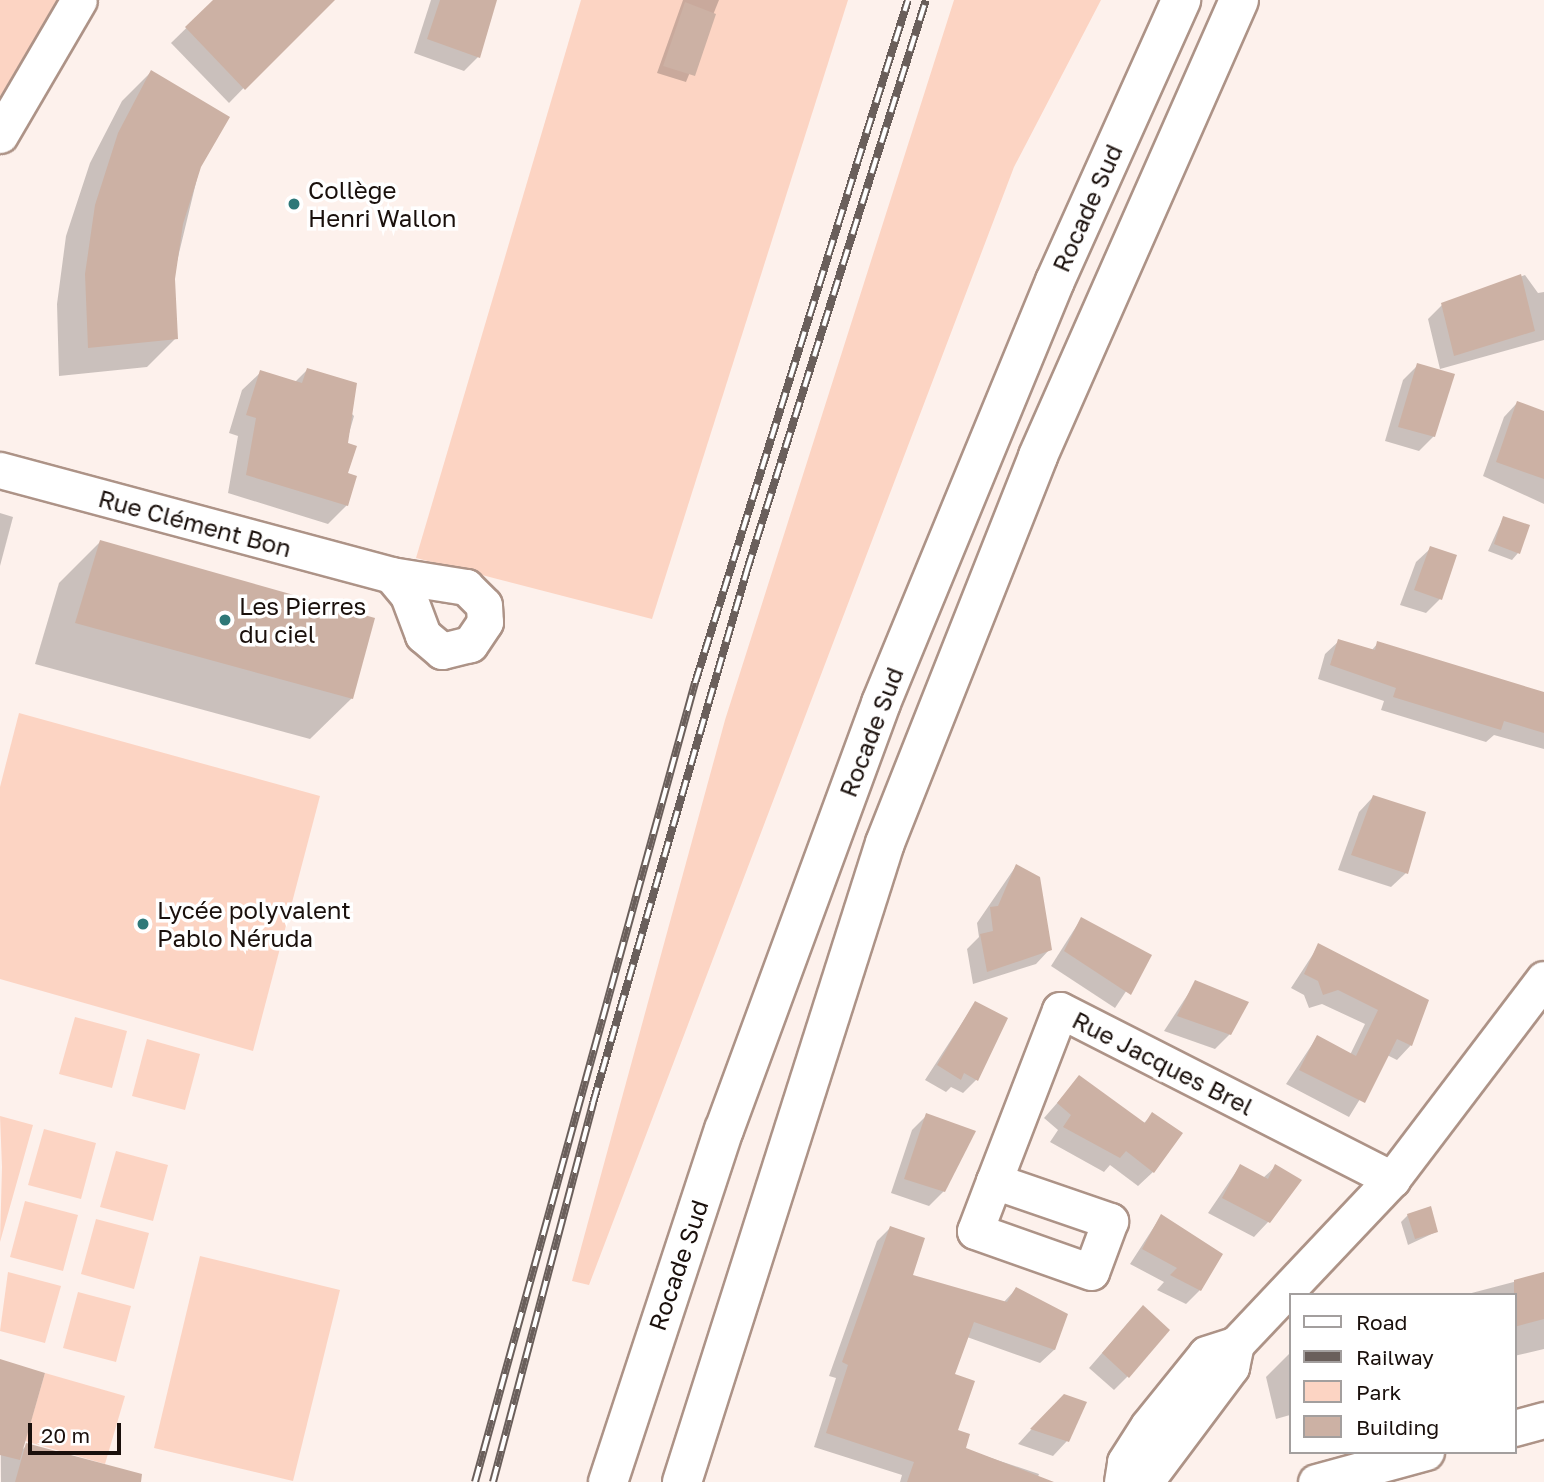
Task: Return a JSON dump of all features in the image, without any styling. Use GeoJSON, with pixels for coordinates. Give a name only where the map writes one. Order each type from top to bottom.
{"type":"FeatureCollection","features":[{"type":"Feature","properties":{"kind":"highway","name":"Rocade Sud"},"geometry":{"type":"LineString","coordinates":[[608,1482],[729,1116],[881,703],[1055,281],[1181,0]]}},
{"type":"Feature","properties":{"kind":"highway"},"geometry":{"type":"LineString","coordinates":[[682,1482],[884,843],[1038,456],[1239,0]]}},
{"type":"Feature","properties":{"kind":"street"},"geometry":{"type":"LineString","coordinates":[[0,135],[79,0]]}},
{"type":"Feature","properties":{"kind":"street","name":"Rue Clément Bon"},"geometry":{"type":"LineString","coordinates":[[0,470],[391,575]]}},
{"type":"Feature","properties":{"kind":"street"},"geometry":{"type":"LineString","coordinates":[[1122,1482],[1125,1462],[1148,1426],[1206,1354],[1236,1344],[1392,1179],[1544,979]]}},
{"type":"Feature","properties":{"kind":"street","name":"Rue Jacques Brel"},"geometry":{"type":"LineString","coordinates":[[994,1181],[1060,1010],[1392,1179]]}},
{"type":"Feature","properties":{"kind":"street"},"geometry":{"type":"LineString","coordinates":[[1145,1482],[1231,1367],[1236,1344]]}},
{"type":"Feature","properties":{"kind":"street"},"geometry":{"type":"LineString","coordinates":[[1516,1427],[1544,1420]]}},
{"type":"Feature","properties":{"kind":"street"},"geometry":{"type":"LineString","coordinates":[[1316,1482],[1419,1454]]}},
{"type":"Feature","properties":{"kind":"green space"},"geometry":{"type":"Polygon","coordinates":[[[0,0],[57,0],[0,97],[0,0]]]}},
{"type":"Feature","properties":{"kind":"green space"},"geometry":{"type":"Polygon","coordinates":[[[581,0],[848,0],[652,619],[416,558],[581,0]]]}},
{"type":"Feature","properties":{"kind":"green space"},"geometry":{"type":"Polygon","coordinates":[[[954,0],[1101,0],[1014,167],[589,1285],[572,1281],[725,720],[954,0]]]}},
{"type":"Feature","properties":{"kind":"green space"},"geometry":{"type":"Polygon","coordinates":[[[19,713],[320,796],[253,1051],[0,979],[0,787],[19,713]]]}},
{"type":"Feature","properties":{"kind":"green space"},"geometry":{"type":"Polygon","coordinates":[[[75,1017],[127,1031],[112,1088],[59,1074],[75,1017]]]}},
{"type":"Feature","properties":{"kind":"green space"},"geometry":{"type":"Polygon","coordinates":[[[147,1039],[200,1054],[185,1110],[132,1096],[147,1039]]]}},
{"type":"Feature","properties":{"kind":"green space"},"geometry":{"type":"Polygon","coordinates":[[[0,1116],[33,1125],[0,1242],[2,1167],[0,1116]]]}},
{"type":"Feature","properties":{"kind":"green space"},"geometry":{"type":"Polygon","coordinates":[[[44,1129],[96,1143],[81,1199],[28,1185],[44,1129]]]}},
{"type":"Feature","properties":{"kind":"green space"},"geometry":{"type":"Polygon","coordinates":[[[116,1151],[168,1165],[153,1221],[100,1207],[116,1151]]]}},
{"type":"Feature","properties":{"kind":"green space"},"geometry":{"type":"Polygon","coordinates":[[[25,1201],[78,1215],[63,1271],[10,1257],[25,1201]]]}},
{"type":"Feature","properties":{"kind":"green space"},"geometry":{"type":"Polygon","coordinates":[[[96,1219],[149,1233],[134,1289],[81,1274],[96,1219]]]}},
{"type":"Feature","properties":{"kind":"green space"},"geometry":{"type":"Polygon","coordinates":[[[200,1256],[340,1290],[293,1481],[154,1448],[200,1256]]]}},
{"type":"Feature","properties":{"kind":"green space"},"geometry":{"type":"Polygon","coordinates":[[[8,1272],[61,1286],[45,1343],[0,1331],[8,1272]]]}},
{"type":"Feature","properties":{"kind":"green space"},"geometry":{"type":"Polygon","coordinates":[[[78,1292],[131,1306],[116,1362],[63,1348],[78,1292]]]}},
{"type":"Feature","properties":{"kind":"green space"},"geometry":{"type":"Polygon","coordinates":[[[45,1373],[125,1396],[105,1464],[25,1441],[45,1373]]]}},
{"type":"Feature","properties":{"kind":"building"},"geometry":{"type":"Polygon","coordinates":[[[213,0],[335,0],[245,90],[185,27],[213,0]]]}},
{"type":"Feature","properties":{"kind":"building"},"geometry":{"type":"Polygon","coordinates":[[[440,0],[497,0],[480,58],[427,39],[440,0]]]}},
{"type":"Feature","properties":{"kind":"building"},"geometry":{"type":"Polygon","coordinates":[[[685,2],[716,14],[695,76],[663,66],[685,2]]]}},
{"type":"Feature","properties":{"kind":"building"},"geometry":{"type":"Polygon","coordinates":[[[151,70],[230,117],[201,167],[183,224],[175,279],[178,339],[88,348],[85,274],[95,205],[118,133],[151,70]]]}},
{"type":"Feature","properties":{"kind":"building"},"geometry":{"type":"Polygon","coordinates":[[[1521,274],[1535,331],[1454,356],[1441,303],[1521,274]]]}},
{"type":"Feature","properties":{"kind":"building"},"geometry":{"type":"Polygon","coordinates":[[[1417,363],[1455,374],[1435,437],[1398,427],[1417,363]]]}},
{"type":"Feature","properties":{"kind":"building"},"geometry":{"type":"Polygon","coordinates":[[[307,368],[357,383],[348,443],[357,446],[348,473],[357,476],[348,506],[246,475],[256,418],[246,415],[260,370],[302,383],[307,368]]]}},
{"type":"Feature","properties":{"kind":"building"},"geometry":{"type":"Polygon","coordinates":[[[1517,401],[1544,411],[1544,479],[1496,462],[1517,401]]]}},
{"type":"Feature","properties":{"kind":"building"},"geometry":{"type":"Polygon","coordinates":[[[1503,516],[1530,525],[1520,554],[1494,544],[1503,516]]]}},
{"type":"Feature","properties":{"kind":"building","name":"Les Pierres du ciel"},"geometry":{"type":"Polygon","coordinates":[[[100,540],[375,618],[353,699],[75,623],[100,540]]]}},
{"type":"Feature","properties":{"kind":"building"},"geometry":{"type":"Polygon","coordinates":[[[1430,546],[1457,555],[1442,600],[1414,590],[1430,546]]]}},
{"type":"Feature","properties":{"kind":"building"},"geometry":{"type":"Polygon","coordinates":[[[1338,639],[1375,650],[1377,641],[1544,692],[1544,733],[1504,721],[1501,730],[1393,697],[1396,688],[1330,665],[1338,639]]]}},
{"type":"Feature","properties":{"kind":"building"},"geometry":{"type":"Polygon","coordinates":[[[1373,795],[1426,812],[1408,874],[1351,855],[1373,795]]]}},
{"type":"Feature","properties":{"kind":"building"},"geometry":{"type":"Polygon","coordinates":[[[1016,864],[1040,877],[1052,950],[987,972],[980,934],[993,931],[990,907],[998,906],[1016,864]]]}},
{"type":"Feature","properties":{"kind":"building"},"geometry":{"type":"Polygon","coordinates":[[[1081,917],[1152,955],[1131,995],[1064,951],[1081,917]]]}},
{"type":"Feature","properties":{"kind":"building"},"geometry":{"type":"Polygon","coordinates":[[[1318,943],[1429,1000],[1412,1046],[1397,1039],[1365,1103],[1299,1070],[1317,1035],[1356,1056],[1378,1010],[1338,990],[1323,995],[1318,981],[1304,974],[1318,943]]]}},
{"type":"Feature","properties":{"kind":"building"},"geometry":{"type":"Polygon","coordinates":[[[1195,980],[1249,1002],[1231,1035],[1177,1016],[1195,980]]]}},
{"type":"Feature","properties":{"kind":"building"},"geometry":{"type":"Polygon","coordinates":[[[975,1001],[1008,1018],[978,1081],[964,1073],[961,1080],[937,1065],[975,1001]]]}},
{"type":"Feature","properties":{"kind":"building"},"geometry":{"type":"Polygon","coordinates":[[[1079,1075],[1145,1123],[1152,1112],[1183,1133],[1154,1173],[1126,1151],[1120,1158],[1063,1127],[1071,1115],[1057,1103],[1079,1075]]]}},
{"type":"Feature","properties":{"kind":"building"},"geometry":{"type":"Polygon","coordinates":[[[926,1113],[976,1131],[945,1192],[904,1179],[926,1113]]]}},
{"type":"Feature","properties":{"kind":"building"},"geometry":{"type":"Polygon","coordinates":[[[1240,1164],[1268,1179],[1275,1164],[1302,1180],[1270,1223],[1222,1198],[1240,1164]]]}},
{"type":"Feature","properties":{"kind":"building"},"geometry":{"type":"Polygon","coordinates":[[[1431,1206],[1438,1232],[1415,1239],[1407,1214],[1431,1206]]]}},
{"type":"Feature","properties":{"kind":"building"},"geometry":{"type":"Polygon","coordinates":[[[1161,1214],[1223,1254],[1201,1291],[1170,1275],[1177,1268],[1142,1249],[1161,1214]]]}},
{"type":"Feature","properties":{"kind":"building"},"geometry":{"type":"Polygon","coordinates":[[[890,1226],[925,1238],[913,1275],[1007,1302],[1016,1287],[1068,1314],[1055,1350],[974,1322],[955,1374],[975,1381],[958,1430],[970,1434],[966,1448],[1054,1482],[907,1482],[914,1462],[826,1433],[848,1365],[842,1362],[890,1226]]]}},
{"type":"Feature","properties":{"kind":"building"},"geometry":{"type":"Polygon","coordinates":[[[1544,1272],[1544,1319],[1516,1326],[1514,1280],[1544,1272]]]}},
{"type":"Feature","properties":{"kind":"building"},"geometry":{"type":"Polygon","coordinates":[[[1143,1305],[1170,1330],[1129,1378],[1102,1353],[1143,1305]]]}},
{"type":"Feature","properties":{"kind":"building"},"geometry":{"type":"Polygon","coordinates":[[[0,1359],[45,1373],[20,1460],[0,1455],[0,1359]]]}},
{"type":"Feature","properties":{"kind":"building"},"geometry":{"type":"Polygon","coordinates":[[[1064,1394],[1087,1402],[1069,1442],[1030,1429],[1064,1394]]]}},
{"type":"Feature","properties":{"kind":"building"},"geometry":{"type":"Polygon","coordinates":[[[26,1443],[142,1474],[141,1482],[15,1482],[26,1443]]]}},
{"type":"Feature","properties":{"kind":"railway"},"geometry":{"type":"LineString","coordinates":[[475,1482],[695,683],[908,0]]}},
{"type":"Feature","properties":{"kind":"railway"},"geometry":{"type":"LineString","coordinates":[[493,1482],[593,1103],[747,570],[926,0]]}},
{"type":"Feature","properties":{"kind":"place","name":"Collège Henri Wallon"},"geometry":{"type":"Point","coordinates":[294,204]}},
{"type":"Feature","properties":{"kind":"place","name":"Les Pierres du ciel"},"geometry":{"type":"Point","coordinates":[225,620]}},
{"type":"Feature","properties":{"kind":"place","name":"Lycée polyvalent Pablo Néruda"},"geometry":{"type":"Point","coordinates":[143,924]}}]}
